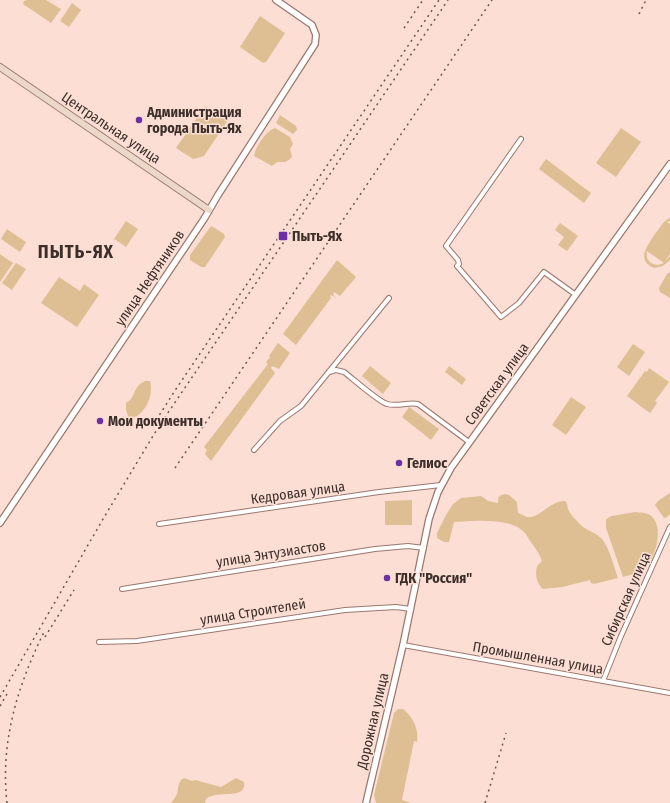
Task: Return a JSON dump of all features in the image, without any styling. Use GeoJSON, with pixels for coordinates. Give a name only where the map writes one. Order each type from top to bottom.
{"type":"FeatureCollection","features":[{"type":"Feature","properties":{"kind":"main road","name":"Центральная улица"},"geometry":{"type":"LineString","coordinates":[[0,66],[209,210]]}},
{"type":"Feature","properties":{"kind":"street","name":"улица Нефтяников"},"geometry":{"type":"LineString","coordinates":[[0,521],[141,314],[315,44],[316,35],[312,25],[276,0]]}},
{"type":"Feature","properties":{"kind":"street"},"geometry":{"type":"LineString","coordinates":[[521,139],[446,246],[458,260],[459,264],[457,266],[501,317],[520,303],[544,272],[576,295]]}},
{"type":"Feature","properties":{"kind":"street","name":"Советская улица"},"geometry":{"type":"LineString","coordinates":[[403,645],[432,509],[441,485],[469,442],[670,164]]}},
{"type":"Feature","properties":{"kind":"street"},"geometry":{"type":"LineString","coordinates":[[254,450],[280,421],[300,406],[390,298]]}},
{"type":"Feature","properties":{"kind":"street"},"geometry":{"type":"LineString","coordinates":[[327,373],[336,370],[344,372],[384,404],[418,404],[469,442]]}},
{"type":"Feature","properties":{"kind":"street","name":"Кедровая улица"},"geometry":{"type":"LineString","coordinates":[[158,524],[379,492],[441,485]]}},
{"type":"Feature","properties":{"kind":"street","name":"Сибирская улица"},"geometry":{"type":"LineString","coordinates":[[603,681],[621,636],[670,527]]}},
{"type":"Feature","properties":{"kind":"street","name":"улица Энтузиастов"},"geometry":{"type":"LineString","coordinates":[[122,588],[375,549],[408,546],[424,548]]}},
{"type":"Feature","properties":{"kind":"street","name":"улица Строителей"},"geometry":{"type":"LineString","coordinates":[[99,642],[137,641],[346,610],[396,607],[411,609]]}},
{"type":"Feature","properties":{"kind":"street","name":"Промышленная улица"},"geometry":{"type":"LineString","coordinates":[[403,645],[670,692]]}},
{"type":"Feature","properties":{"kind":"street","name":"Дорожная улица"},"geometry":{"type":"LineString","coordinates":[[366,803],[403,645]]}},
{"type":"Feature","properties":{"kind":"shaded area"},"geometry":{"type":"Polygon","coordinates":[[[46,0],[61,9],[51,23],[23,4],[24,1],[46,0]]]}},
{"type":"Feature","properties":{"kind":"shaded area"},"geometry":{"type":"Polygon","coordinates":[[[72,3],[81,10],[69,27],[60,21],[72,3]]]}},
{"type":"Feature","properties":{"kind":"shaded area"},"geometry":{"type":"Polygon","coordinates":[[[260,16],[285,33],[266,62],[263,63],[240,47],[260,16]]]}},
{"type":"Feature","properties":{"kind":"shaded area"},"geometry":{"type":"Polygon","coordinates":[[[205,106],[228,120],[204,156],[193,159],[176,148],[205,106]]]}},
{"type":"Feature","properties":{"kind":"shaded area"},"geometry":{"type":"Polygon","coordinates":[[[280,115],[296,126],[297,130],[293,134],[276,123],[280,115]]]}},
{"type":"Feature","properties":{"kind":"shaded area"},"geometry":{"type":"Polygon","coordinates":[[[275,128],[290,137],[293,144],[290,149],[292,157],[284,162],[277,162],[272,166],[254,156],[262,139],[268,132],[275,128]]]}},
{"type":"Feature","properties":{"kind":"shaded area"},"geometry":{"type":"Polygon","coordinates":[[[621,128],[641,142],[616,177],[596,163],[621,128]]]}},
{"type":"Feature","properties":{"kind":"shaded area"},"geometry":{"type":"Polygon","coordinates":[[[546,159],[591,193],[584,203],[539,169],[546,159]]]}},
{"type":"Feature","properties":{"kind":"shaded area"},"geometry":{"type":"Polygon","coordinates":[[[670,218],[670,221],[667,222],[670,224],[670,254],[665,262],[670,256],[670,260],[663,266],[654,268],[648,265],[645,261],[645,252],[655,234],[670,218]],[[647,251],[647,258],[651,263],[657,265],[664,263],[647,251]]]}},
{"type":"Feature","properties":{"kind":"shaded area"},"geometry":{"type":"Polygon","coordinates":[[[126,221],[138,229],[126,247],[114,239],[126,221]]]}},
{"type":"Feature","properties":{"kind":"shaded area"},"geometry":{"type":"Polygon","coordinates":[[[560,223],[578,236],[567,251],[558,245],[564,237],[555,230],[560,223]]]}},
{"type":"Feature","properties":{"kind":"shaded area"},"geometry":{"type":"Polygon","coordinates":[[[211,226],[224,234],[225,237],[205,267],[201,267],[190,260],[190,255],[211,226]]]}},
{"type":"Feature","properties":{"kind":"shaded area"},"geometry":{"type":"Polygon","coordinates":[[[7,229],[26,242],[20,252],[1,239],[7,229]]]}},
{"type":"Feature","properties":{"kind":"shaded area"},"geometry":{"type":"Polygon","coordinates":[[[0,254],[13,263],[0,282],[0,254]]]}},
{"type":"Feature","properties":{"kind":"shaded area"},"geometry":{"type":"Polygon","coordinates":[[[337,260],[356,277],[340,296],[334,292],[333,295],[337,298],[331,295],[331,298],[296,345],[283,334],[337,260]]]}},
{"type":"Feature","properties":{"kind":"shaded area"},"geometry":{"type":"Polygon","coordinates":[[[16,263],[26,269],[12,290],[2,283],[16,263]]]}},
{"type":"Feature","properties":{"kind":"shaded area"},"geometry":{"type":"Polygon","coordinates":[[[670,272],[670,298],[660,292],[659,288],[667,274],[670,272]]]}},
{"type":"Feature","properties":{"kind":"shaded area"},"geometry":{"type":"Polygon","coordinates":[[[59,277],[80,291],[84,284],[99,295],[77,327],[41,303],[59,277]]]}},
{"type":"Feature","properties":{"kind":"shaded area"},"geometry":{"type":"Polygon","coordinates":[[[278,343],[290,353],[279,369],[272,366],[271,368],[275,373],[211,461],[205,454],[207,450],[204,447],[268,364],[266,362],[278,343]]]}},
{"type":"Feature","properties":{"kind":"shaded area"},"geometry":{"type":"Polygon","coordinates":[[[633,344],[645,352],[629,376],[617,367],[633,344]]]}},
{"type":"Feature","properties":{"kind":"shaded area"},"geometry":{"type":"Polygon","coordinates":[[[370,366],[391,383],[383,394],[362,376],[370,366]]]}},
{"type":"Feature","properties":{"kind":"shaded area"},"geometry":{"type":"Polygon","coordinates":[[[449,366],[466,379],[462,385],[445,372],[449,366]]]}},
{"type":"Feature","properties":{"kind":"shaded area"},"geometry":{"type":"Polygon","coordinates":[[[649,368],[669,382],[655,401],[657,403],[650,413],[627,396],[645,371],[647,372],[649,368]]]}},
{"type":"Feature","properties":{"kind":"shaded area"},"geometry":{"type":"Polygon","coordinates":[[[145,381],[150,381],[151,387],[151,393],[147,404],[140,414],[129,419],[126,410],[126,403],[129,401],[138,386],[145,381]]]}},
{"type":"Feature","properties":{"kind":"shaded area"},"geometry":{"type":"Polygon","coordinates":[[[571,397],[586,407],[566,435],[552,425],[571,397]]]}},
{"type":"Feature","properties":{"kind":"shaded area"},"geometry":{"type":"Polygon","coordinates":[[[409,407],[439,429],[431,440],[402,417],[409,407]]]}},
{"type":"Feature","properties":{"kind":"shaded area"},"geometry":{"type":"Polygon","coordinates":[[[670,493],[670,514],[664,518],[655,505],[658,501],[670,493]]]}},
{"type":"Feature","properties":{"kind":"shaded area"},"geometry":{"type":"Polygon","coordinates":[[[505,494],[509,495],[517,502],[518,513],[527,517],[536,515],[555,503],[565,501],[570,513],[580,525],[601,538],[604,542],[609,551],[618,578],[594,584],[591,583],[590,580],[562,587],[543,589],[537,581],[536,575],[537,566],[542,561],[540,556],[525,533],[518,527],[510,524],[490,521],[454,522],[449,542],[444,542],[437,538],[437,533],[446,515],[453,504],[461,498],[481,496],[488,501],[498,503],[498,498],[505,494]]]}},
{"type":"Feature","properties":{"kind":"shaded area"},"geometry":{"type":"Polygon","coordinates":[[[412,500],[412,525],[385,525],[385,501],[412,500]]]}},
{"type":"Feature","properties":{"kind":"shaded area"},"geometry":{"type":"Polygon","coordinates":[[[635,512],[648,514],[655,520],[658,534],[657,542],[648,564],[637,573],[623,577],[606,528],[606,519],[612,516],[635,512]]]}},
{"type":"Feature","properties":{"kind":"shaded area"},"geometry":{"type":"Polygon","coordinates":[[[398,709],[403,709],[410,716],[417,732],[417,742],[414,741],[402,800],[411,803],[376,803],[374,795],[394,713],[398,709]]]}},
{"type":"Feature","properties":{"kind":"shaded area"},"geometry":{"type":"Polygon","coordinates":[[[184,778],[221,787],[236,778],[244,782],[244,788],[236,793],[211,796],[206,799],[205,803],[171,803],[177,795],[179,783],[184,778]]]}},
{"type":"Feature","properties":{"kind":"railway"},"geometry":{"type":"LineString","coordinates":[[404,28],[423,0]]}},
{"type":"Feature","properties":{"kind":"railway"},"geometry":{"type":"LineString","coordinates":[[153,425],[439,0]]}},
{"type":"Feature","properties":{"kind":"railway"},"geometry":{"type":"LineString","coordinates":[[0,697],[159,426],[448,0]]}},
{"type":"Feature","properties":{"kind":"railway"},"geometry":{"type":"LineString","coordinates":[[175,468],[492,0]]}},
{"type":"Feature","properties":{"kind":"railway"},"geometry":{"type":"LineString","coordinates":[[639,14],[646,0]]}},
{"type":"Feature","properties":{"kind":"railway"},"geometry":{"type":"LineString","coordinates":[[45,637],[74,590]]}},
{"type":"Feature","properties":{"kind":"railway"},"geometry":{"type":"LineString","coordinates":[[7,803],[6,757],[13,714],[19,692],[45,630]]}},
{"type":"Feature","properties":{"kind":"railway"},"geometry":{"type":"LineString","coordinates":[[0,706],[7,694]]}},
{"type":"Feature","properties":{"kind":"railway"},"geometry":{"type":"LineString","coordinates":[[485,803],[506,733]]}},
{"type":"Feature","properties":{"kind":"place","name":"Администрация города Пыть-Ях"},"geometry":{"type":"Point","coordinates":[139,120]}},
{"type":"Feature","properties":{"kind":"place","name":"Пыть-Ях"},"geometry":{"type":"Point","coordinates":[283,236]}},
{"type":"Feature","properties":{"kind":"place","name":"Мои документы"},"geometry":{"type":"Point","coordinates":[100,421]}},
{"type":"Feature","properties":{"kind":"place","name":"Гелиос"},"geometry":{"type":"Point","coordinates":[399,463]}},
{"type":"Feature","properties":{"kind":"place","name":"ГДК \"Россия\""},"geometry":{"type":"Point","coordinates":[387,578]}},
{"type":"Feature","properties":{"kind":"district","name":"ПЫТЬ-ЯХ"},"geometry":{"type":"Point","coordinates":[76,252]}}]}
